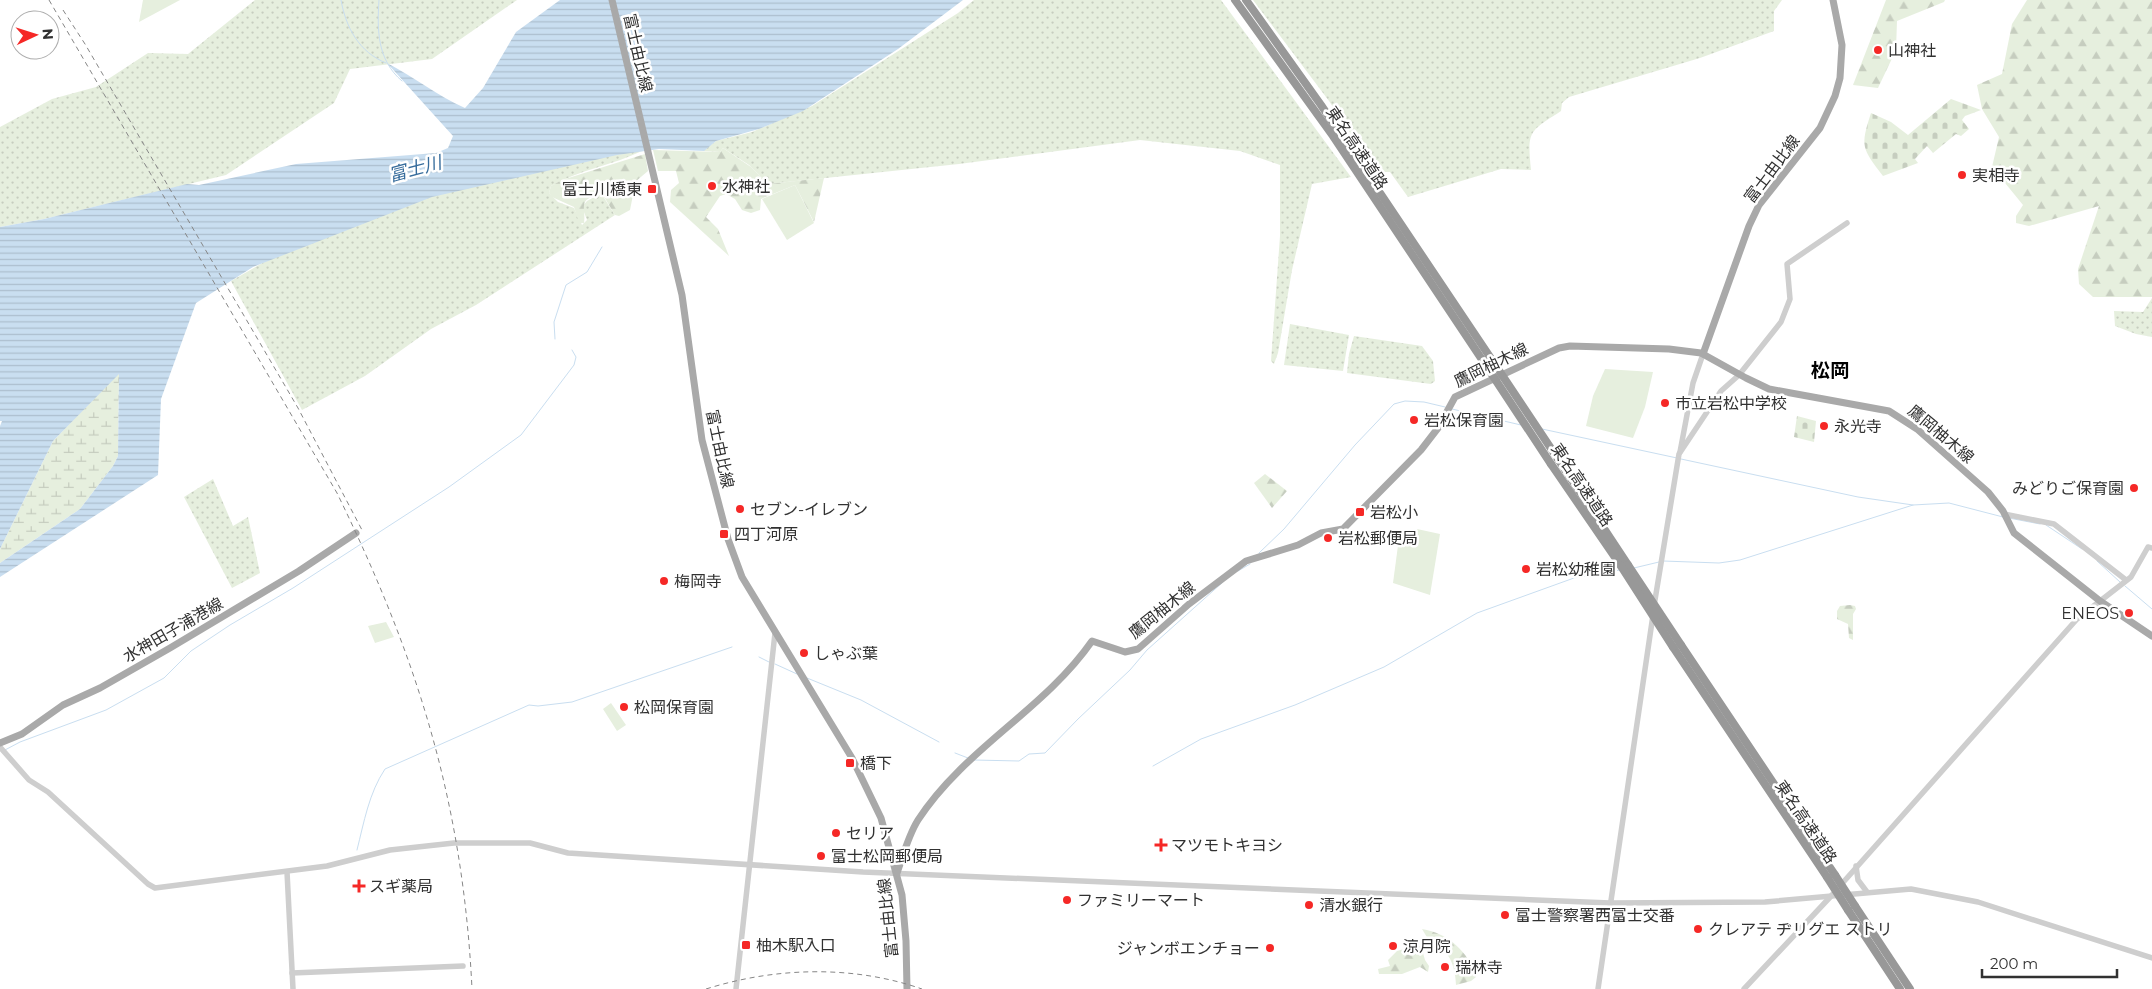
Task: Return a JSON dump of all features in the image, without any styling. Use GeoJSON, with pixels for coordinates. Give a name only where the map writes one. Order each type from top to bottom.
{"type":"FeatureCollection","features":[{"type":"Feature","properties":{"kind":"highway","name":"東名高速道路"},"geometry":{"type":"LineString","coordinates":[[1235,0],[1288,71],[1486,364],[1555,461]]}},
{"type":"Feature","properties":{"kind":"highway","name":"東名高速道路"},"geometry":{"type":"LineString","coordinates":[[1246,0],[1376,186],[1496,366],[1603,534],[1681,645],[1831,876],[1900,989]]}},
{"type":"Feature","properties":{"kind":"highway","name":"東名高速道路"},"geometry":{"type":"LineString","coordinates":[[1624,565],[1673,647],[1831,876]]}},
{"type":"Feature","properties":{"kind":"highway","name":"東名高速道路"},"geometry":{"type":"LineString","coordinates":[[1851,908],[1910,989]]}},
{"type":"Feature","properties":{"kind":"main road","name":"富士由比線"},"geometry":{"type":"LineString","coordinates":[[612,0],[682,295],[702,440],[724,523],[739,571],[860,774],[880,818],[902,895],[906,941],[907,989]]}},
{"type":"Feature","properties":{"kind":"main road","name":"富士由比線"},"geometry":{"type":"LineString","coordinates":[[1703,354],[1749,226],[1759,205],[1820,128],[1835,96],[1841,70],[1842,45],[1832,0]]}},
{"type":"Feature","properties":{"kind":"main road","name":"鷹岡柚木線"},"geometry":{"type":"LineString","coordinates":[[897,873],[917,821],[939,793],[970,760],[1039,701],[1066,674],[1092,641],[1125,652],[1138,649],[1189,604],[1246,561],[1292,547],[1321,533],[1344,529],[1421,450],[1438,428],[1455,397],[1563,347],[1669,349],[1703,354],[1739,375],[1770,389],[1880,409],[1897,415],[1917,429],[1988,492],[2004,514],[2007,523],[2014,533],[2100,601],[2152,636]]}},
{"type":"Feature","properties":{"kind":"main road","name":"水神田子浦港線"},"geometry":{"type":"LineString","coordinates":[[0,743],[22,734],[62,705],[100,688],[170,648],[284,580],[356,533]]}},
{"type":"Feature","properties":{"kind":"street"},"geometry":{"type":"LineString","coordinates":[[1679,454],[1721,391],[1739,375],[1781,322],[1788,309],[1790,299],[1787,264],[1847,223]]}},
{"type":"Feature","properties":{"kind":"street"},"geometry":{"type":"LineString","coordinates":[[1598,989],[1679,454],[1693,383],[1703,354]]}},
{"type":"Feature","properties":{"kind":"street"},"geometry":{"type":"LineString","coordinates":[[2004,514],[2054,524],[2124,582]]}},
{"type":"Feature","properties":{"kind":"street"},"geometry":{"type":"LineString","coordinates":[[1744,989],[1832,895],[2077,618],[2131,577],[2148,547],[2152,548]]}},
{"type":"Feature","properties":{"kind":"street"},"geometry":{"type":"LineString","coordinates":[[736,989],[775,633]]}},
{"type":"Feature","properties":{"kind":"street"},"geometry":{"type":"LineString","coordinates":[[0,748],[29,780],[48,792],[148,884],[155,888],[328,866],[390,850],[466,843],[530,843],[568,853],[750,865],[897,873],[1610,903],[1765,902],[1911,889],[1958,896],[2152,958]]}},
{"type":"Feature","properties":{"kind":"street"},"geometry":{"type":"LineString","coordinates":[[1856,866],[1858,880],[1867,892]]}},
{"type":"Feature","properties":{"kind":"street"},"geometry":{"type":"LineString","coordinates":[[288,872],[293,989]]}},
{"type":"Feature","properties":{"kind":"street"},"geometry":{"type":"LineString","coordinates":[[292,973],[463,966]]}},
{"type":"Feature","properties":{"kind":"green space"},"geometry":{"type":"Polygon","coordinates":[[[143,0],[180,0],[139,22],[143,0]]]}},
{"type":"Feature","properties":{"kind":"green space"},"geometry":{"type":"Polygon","coordinates":[[[255,0],[517,0],[432,59],[350,69],[334,103],[226,175],[44,219],[0,227],[0,127],[52,99],[96,87],[148,53],[188,54],[255,0]]]}},
{"type":"Feature","properties":{"kind":"green space"},"geometry":{"type":"Polygon","coordinates":[[[974,0],[1221,0],[1351,177],[1312,184],[1292,270],[1278,353],[1274,364],[1271,361],[1280,236],[1280,165],[1240,151],[1140,140],[959,164],[768,184],[749,165],[723,148],[720,152],[703,151],[716,141],[752,132],[812,106],[958,13],[974,0]]]}},
{"type":"Feature","properties":{"kind":"green space"},"geometry":{"type":"Polygon","coordinates":[[[1253,0],[1782,0],[1774,11],[1774,31],[1700,58],[1569,97],[1562,103],[1561,111],[1542,123],[1532,133],[1530,139],[1531,170],[1501,169],[1408,197],[1390,172],[1376,172],[1329,101],[1253,0]]]}},
{"type":"Feature","properties":{"kind":"green space"},"geometry":{"type":"Polygon","coordinates":[[[1886,0],[1945,0],[1897,21],[1896,50],[1878,88],[1853,85],[1886,0]]]}},
{"type":"Feature","properties":{"kind":"green space"},"geometry":{"type":"Polygon","coordinates":[[[2027,0],[2152,0],[2152,297],[2093,297],[2079,284],[2078,269],[2099,206],[2029,226],[2016,223],[2016,216],[2023,205],[1992,167],[1999,137],[1982,109],[1977,85],[2002,74],[2012,24],[2027,0]]]}},
{"type":"Feature","properties":{"kind":"green space"},"geometry":{"type":"Polygon","coordinates":[[[1951,99],[1981,110],[1965,116],[1962,120],[1969,129],[1961,136],[1956,134],[1933,153],[1927,146],[1915,159],[1918,163],[1883,176],[1865,147],[1865,133],[1871,113],[1891,122],[1908,135],[1951,99]]]}},
{"type":"Feature","properties":{"kind":"green space"},"geometry":{"type":"Polygon","coordinates":[[[723,148],[751,167],[768,184],[824,178],[814,222],[795,185],[761,199],[760,210],[751,213],[742,210],[735,199],[726,194],[720,196],[706,217],[718,229],[729,256],[670,202],[671,190],[679,183],[676,171],[658,171],[653,150],[720,152],[723,148]]]}},
{"type":"Feature","properties":{"kind":"green space"},"geometry":{"type":"Polygon","coordinates":[[[642,151],[562,180],[551,186],[549,193],[558,202],[574,208],[582,225],[587,220],[582,207],[587,201],[601,193],[615,215],[476,305],[431,329],[365,376],[302,410],[231,281],[294,245],[384,212],[540,162],[642,151]]]}},
{"type":"Feature","properties":{"kind":"green space"},"geometry":{"type":"Polygon","coordinates":[[[645,154],[648,171],[629,187],[633,195],[630,210],[619,216],[615,215],[603,195],[594,196],[585,201],[584,223],[579,223],[574,207],[552,197],[549,193],[551,186],[562,180],[645,154]]]}},
{"type":"Feature","properties":{"kind":"green space"},"geometry":{"type":"Polygon","coordinates":[[[795,185],[814,223],[787,240],[762,199],[795,185]]]}},
{"type":"Feature","properties":{"kind":"green space"},"geometry":{"type":"Polygon","coordinates":[[[2152,298],[2152,337],[2136,334],[2115,326],[2114,311],[2143,312],[2152,298]]]}},
{"type":"Feature","properties":{"kind":"green space"},"geometry":{"type":"Polygon","coordinates":[[[1290,324],[1349,335],[1343,371],[1284,365],[1290,324]]]}},
{"type":"Feature","properties":{"kind":"green space"},"geometry":{"type":"Polygon","coordinates":[[[1354,336],[1422,346],[1433,361],[1435,381],[1431,384],[1347,373],[1349,354],[1354,336]]]}},
{"type":"Feature","properties":{"kind":"green space"},"geometry":{"type":"Polygon","coordinates":[[[1605,369],[1653,372],[1645,407],[1633,438],[1586,426],[1593,396],[1605,369]]]}},
{"type":"Feature","properties":{"kind":"green space"},"geometry":{"type":"Polygon","coordinates":[[[119,373],[118,456],[113,466],[80,509],[0,563],[0,549],[53,441],[119,373]]]}},
{"type":"Feature","properties":{"kind":"green space"},"geometry":{"type":"Polygon","coordinates":[[[1797,416],[1816,421],[1814,442],[1794,437],[1797,416]]]}},
{"type":"Feature","properties":{"kind":"green space"},"geometry":{"type":"Polygon","coordinates":[[[1265,474],[1287,491],[1272,508],[1254,483],[1265,474]]]}},
{"type":"Feature","properties":{"kind":"green space"},"geometry":{"type":"Polygon","coordinates":[[[213,479],[233,526],[248,517],[260,573],[232,588],[184,497],[213,479]]]}},
{"type":"Feature","properties":{"kind":"green space"},"geometry":{"type":"Polygon","coordinates":[[[1417,529],[1440,534],[1430,595],[1393,583],[1399,538],[1417,529]]]}},
{"type":"Feature","properties":{"kind":"green space"},"geometry":{"type":"Polygon","coordinates":[[[1840,606],[1855,606],[1856,609],[1853,614],[1853,640],[1849,638],[1848,624],[1837,619],[1837,611],[1840,606]]]}},
{"type":"Feature","properties":{"kind":"green space"},"geometry":{"type":"Polygon","coordinates":[[[386,622],[394,637],[375,643],[368,626],[386,622]]]}},
{"type":"Feature","properties":{"kind":"green space"},"geometry":{"type":"Polygon","coordinates":[[[611,703],[626,725],[617,731],[603,709],[611,703]]]}},
{"type":"Feature","properties":{"kind":"green space"},"geometry":{"type":"Polygon","coordinates":[[[1422,929],[1449,939],[1456,945],[1473,968],[1476,977],[1471,981],[1456,985],[1454,968],[1450,958],[1439,945],[1431,944],[1422,929]]]}},
{"type":"Feature","properties":{"kind":"green space"},"geometry":{"type":"Polygon","coordinates":[[[1421,946],[1429,966],[1428,972],[1420,967],[1402,974],[1379,974],[1378,969],[1390,966],[1388,960],[1397,951],[1421,946]]]}},
{"type":"Feature","properties":{"kind":"water","name":"富士川"},"geometry":{"type":"Polygon","coordinates":[[[560,0],[963,0],[898,49],[803,111],[759,129],[716,141],[704,151],[659,149],[617,155],[432,197],[253,267],[196,303],[161,399],[158,475],[0,577],[0,563],[80,509],[113,466],[118,456],[119,374],[53,441],[0,549],[0,426],[2,421],[0,421],[0,227],[44,219],[187,184],[199,185],[296,164],[436,153],[448,148],[453,136],[387,63],[465,108],[483,88],[516,32],[560,0]]]}},
{"type":"Feature","properties":{"kind":"waterway"},"geometry":{"type":"LineString","coordinates":[[341,0],[346,20],[355,38],[368,52],[386,63]]}},
{"type":"Feature","properties":{"kind":"waterway"},"geometry":{"type":"LineString","coordinates":[[379,0],[380,44],[388,64],[402,81]]}},
{"type":"Feature","properties":{"kind":"waterway"},"geometry":{"type":"LineString","coordinates":[[555,339],[554,322],[566,285],[587,272],[602,247]]}},
{"type":"Feature","properties":{"kind":"waterway"},"geometry":{"type":"LineString","coordinates":[[5,750],[20,742],[106,710],[164,678],[191,651],[230,625],[293,588],[449,487],[521,435],[574,365],[576,357],[572,350]]}},
{"type":"Feature","properties":{"kind":"waterway"},"geometry":{"type":"LineString","coordinates":[[1259,553],[1284,529],[1355,445],[1394,404],[1405,401],[1424,402],[1445,407]]}},
{"type":"Feature","properties":{"kind":"waterway"},"geometry":{"type":"LineString","coordinates":[[1452,409],[1521,425]]}},
{"type":"Feature","properties":{"kind":"waterway"},"geometry":{"type":"LineString","coordinates":[[1542,429],[1677,458]]}},
{"type":"Feature","properties":{"kind":"waterway"},"geometry":{"type":"LineString","coordinates":[[1681,459],[1858,497],[1913,505]]}},
{"type":"Feature","properties":{"kind":"waterway"},"geometry":{"type":"LineString","coordinates":[[1663,561],[1719,563],[1740,560],[1913,505],[1949,503],[2003,517]]}},
{"type":"Feature","properties":{"kind":"waterway"},"geometry":{"type":"LineString","coordinates":[[2009,518],[2040,524]]}},
{"type":"Feature","properties":{"kind":"waterway"},"geometry":{"type":"LineString","coordinates":[[2046,525],[2082,549]]}},
{"type":"Feature","properties":{"kind":"waterway"},"geometry":{"type":"LineString","coordinates":[[2097,561],[2120,582]]}},
{"type":"Feature","properties":{"kind":"waterway"},"geometry":{"type":"LineString","coordinates":[[1634,568],[1659,562]]}},
{"type":"Feature","properties":{"kind":"waterway"},"geometry":{"type":"LineString","coordinates":[[1238,571],[1250,564]]}},
{"type":"Feature","properties":{"kind":"waterway"},"geometry":{"type":"LineString","coordinates":[[1153,766],[1201,739],[1295,705],[1384,667],[1477,613],[1574,578],[1620,570]]}},
{"type":"Feature","properties":{"kind":"waterway"},"geometry":{"type":"LineString","coordinates":[[974,760],[1019,761],[1029,754],[1045,753],[1130,670],[1147,650],[1223,582]]}},
{"type":"Feature","properties":{"kind":"waterway"},"geometry":{"type":"LineString","coordinates":[[2125,586],[2152,609]]}},
{"type":"Feature","properties":{"kind":"waterway"},"geometry":{"type":"LineString","coordinates":[[357,850],[371,798],[385,769],[529,705],[538,706],[572,702],[732,647]]}},
{"type":"Feature","properties":{"kind":"waterway"},"geometry":{"type":"LineString","coordinates":[[759,657],[769,662]]}},
{"type":"Feature","properties":{"kind":"waterway"},"geometry":{"type":"LineString","coordinates":[[775,664],[797,674]]}},
{"type":"Feature","properties":{"kind":"waterway"},"geometry":{"type":"LineString","coordinates":[[807,678],[861,700],[939,742]]}},
{"type":"Feature","properties":{"kind":"waterway"},"geometry":{"type":"LineString","coordinates":[[955,753],[968,758]]}},
{"type":"Feature","properties":{"kind":"railway"},"geometry":{"type":"LineString","coordinates":[[49,0],[337,493],[366,554],[413,674],[432,734],[447,794],[467,921],[472,989]]}},
{"type":"Feature","properties":{"kind":"railway"},"geometry":{"type":"LineString","coordinates":[[63,10],[85,44],[298,408],[362,530]]}},
{"type":"Feature","properties":{"kind":"railway"},"geometry":{"type":"LineString","coordinates":[[706,989],[760,976],[814,972],[869,976],[896,981],[922,989]]}},
{"type":"Feature","properties":{"kind":"place","name":"山神社"},"geometry":{"type":"Point","coordinates":[1878,50]}},
{"type":"Feature","properties":{"kind":"place","name":"実相寺"},"geometry":{"type":"Point","coordinates":[1962,175]}},
{"type":"Feature","properties":{"kind":"place","name":"水神社"},"geometry":{"type":"Point","coordinates":[712,186]}},
{"type":"Feature","properties":{"kind":"place","name":"富士川橋東"},"geometry":{"type":"Point","coordinates":[652,189]}},
{"type":"Feature","properties":{"kind":"place","name":"市立岩松中学校"},"geometry":{"type":"Point","coordinates":[1665,403]}},
{"type":"Feature","properties":{"kind":"place","name":"岩松保育園"},"geometry":{"type":"Point","coordinates":[1414,420]}},
{"type":"Feature","properties":{"kind":"place","name":"永光寺"},"geometry":{"type":"Point","coordinates":[1824,426]}},
{"type":"Feature","properties":{"kind":"place","name":"みどりご保育園"},"geometry":{"type":"Point","coordinates":[2134,488]}},
{"type":"Feature","properties":{"kind":"place","name":"セブン-イレブン"},"geometry":{"type":"Point","coordinates":[740,509]}},
{"type":"Feature","properties":{"kind":"place","name":"岩松小"},"geometry":{"type":"Point","coordinates":[1360,512]}},
{"type":"Feature","properties":{"kind":"place","name":"四丁河原"},"geometry":{"type":"Point","coordinates":[724,534]}},
{"type":"Feature","properties":{"kind":"place","name":"岩松郵便局"},"geometry":{"type":"Point","coordinates":[1328,538]}},
{"type":"Feature","properties":{"kind":"place","name":"岩松幼稚園"},"geometry":{"type":"Point","coordinates":[1526,569]}},
{"type":"Feature","properties":{"kind":"place","name":"梅岡寺"},"geometry":{"type":"Point","coordinates":[664,581]}},
{"type":"Feature","properties":{"kind":"place","name":"ENEOS"},"geometry":{"type":"Point","coordinates":[2129,613]}},
{"type":"Feature","properties":{"kind":"place","name":"しゃぶ葉"},"geometry":{"type":"Point","coordinates":[804,653]}},
{"type":"Feature","properties":{"kind":"place","name":"松岡保育園"},"geometry":{"type":"Point","coordinates":[624,707]}},
{"type":"Feature","properties":{"kind":"place","name":"橋下"},"geometry":{"type":"Point","coordinates":[850,763]}},
{"type":"Feature","properties":{"kind":"place","name":"セリア"},"geometry":{"type":"Point","coordinates":[836,833]}},
{"type":"Feature","properties":{"kind":"place","name":"マツモトキヨシ"},"geometry":{"type":"Point","coordinates":[1161,845]}},
{"type":"Feature","properties":{"kind":"place","name":"富士松岡郵便局"},"geometry":{"type":"Point","coordinates":[821,856]}},
{"type":"Feature","properties":{"kind":"place","name":"スギ薬局"},"geometry":{"type":"Point","coordinates":[359,886]}},
{"type":"Feature","properties":{"kind":"place","name":"ファミリーマート"},"geometry":{"type":"Point","coordinates":[1067,900]}},
{"type":"Feature","properties":{"kind":"place","name":"清水銀行"},"geometry":{"type":"Point","coordinates":[1309,905]}},
{"type":"Feature","properties":{"kind":"place","name":"富士警察署西富士交番"},"geometry":{"type":"Point","coordinates":[1505,915]}},
{"type":"Feature","properties":{"kind":"place","name":"クレアテ ヂリグエ ストリ"},"geometry":{"type":"Point","coordinates":[1698,929]}},
{"type":"Feature","properties":{"kind":"place","name":"柚木駅入口"},"geometry":{"type":"Point","coordinates":[746,945]}},
{"type":"Feature","properties":{"kind":"place","name":"涼月院"},"geometry":{"type":"Point","coordinates":[1393,946]}},
{"type":"Feature","properties":{"kind":"place","name":"ジャンボエンチョー"},"geometry":{"type":"Point","coordinates":[1270,948]}},
{"type":"Feature","properties":{"kind":"place","name":"瑞林寺"},"geometry":{"type":"Point","coordinates":[1445,967]}},
{"type":"Feature","properties":{"kind":"district","name":"松岡"},"geometry":{"type":"Point","coordinates":[1830,370]}}]}
